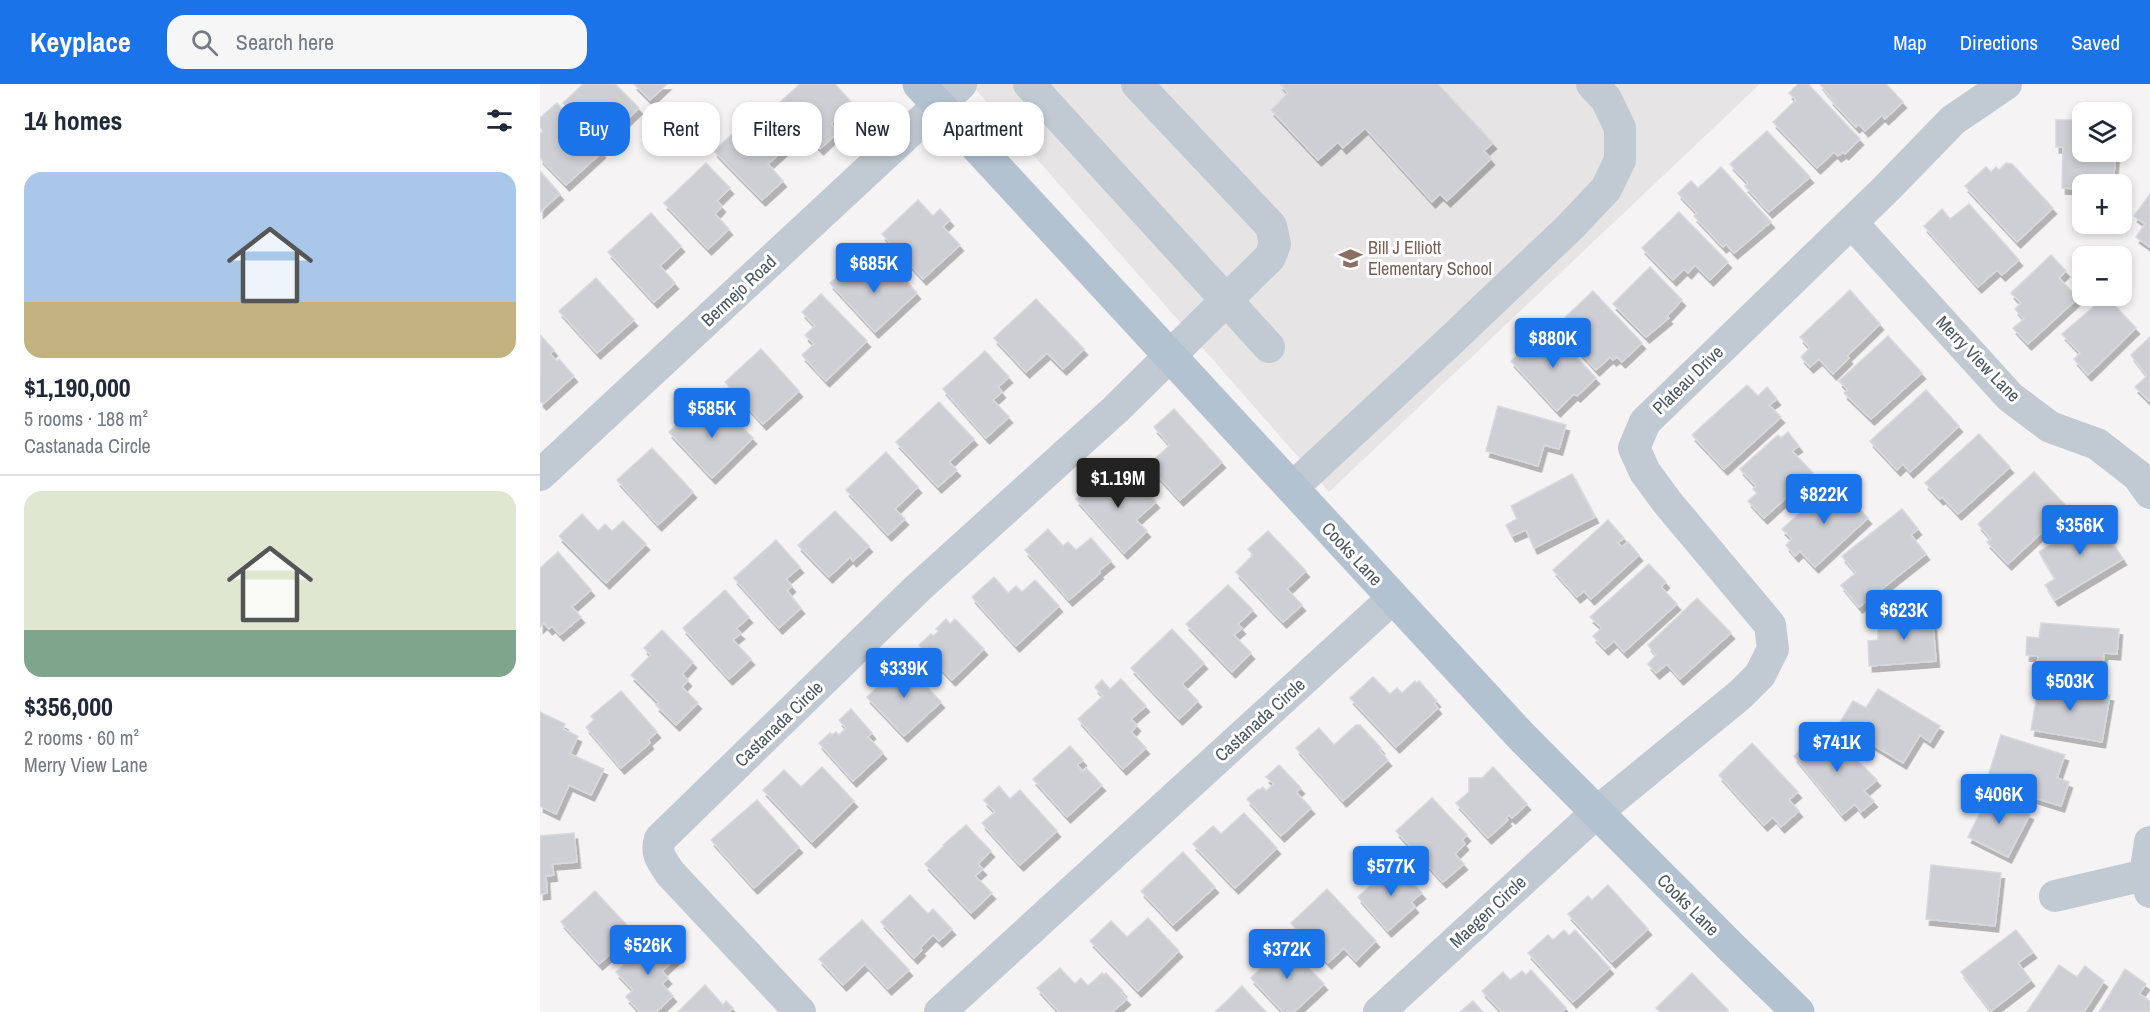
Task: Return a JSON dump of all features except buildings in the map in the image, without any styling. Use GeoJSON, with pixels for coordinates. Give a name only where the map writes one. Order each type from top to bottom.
{"type":"FeatureCollection","features":[{"type":"Feature","properties":{"kind":"main road","name":"Cooks Lane"},"geometry":{"type":"LineString","coordinates":[[939,91],[1170,356],[1521,736],[1798,1012]]}},
{"type":"Feature","properties":{"kind":"street"},"geometry":{"type":"LineString","coordinates":[[1029,84],[1269,347]]}},
{"type":"Feature","properties":{"kind":"street","name":"Castanada Circle"},"geometry":{"type":"LineString","coordinates":[[800,1012],[670,873],[658,856],[657,847],[660,839],[918,588],[1116,409],[1270,257],[1275,244],[1271,226],[1137,84]]}},
{"type":"Feature","properties":{"kind":"street"},"geometry":{"type":"LineString","coordinates":[[1292,488],[1455,337],[1606,189],[1620,160],[1620,128],[1606,99],[1592,84]]}},
{"type":"Feature","properties":{"kind":"street","name":"Plateau Drive"},"geometry":{"type":"LineString","coordinates":[[1597,812],[1741,694],[1760,675],[1773,649],[1770,625],[1667,502],[1645,472],[1634,448],[1645,422],[1852,223],[1953,120],[2006,84]]}},
{"type":"Feature","properties":{"kind":"street","name":"Bermejo Road"},"geometry":{"type":"LineString","coordinates":[[540,476],[939,91]]}},
{"type":"Feature","properties":{"kind":"street","name":"Merry View Lane"},"geometry":{"type":"LineString","coordinates":[[1852,223],[2010,397],[2050,427],[2097,444],[2137,475],[2150,493]]}},
{"type":"Feature","properties":{"kind":"street","name":"Castanada Circle"},"geometry":{"type":"LineString","coordinates":[[940,1012],[1393,598]]}},
{"type":"Feature","properties":{"kind":"street","name":"Maegen Circle"},"geometry":{"type":"LineString","coordinates":[[1379,1012],[1597,812]]}},
{"type":"Feature","properties":{"kind":"street"},"geometry":{"type":"LineString","coordinates":[[2055,896],[2147,883],[2150,842]]}},
{"type":"Feature","properties":{"kind":"shaded area","name":"Bill J Elliott Elementary School"},"geometry":{"type":"Polygon","coordinates":[[[971,84],[1760,84],[1329,492],[1034,156],[1044,156],[1044,102],[987,102],[971,84]]]}},
{"type":"Feature","properties":{"kind":"place","name":"Bill J Elliott Elementary School"},"geometry":{"type":"Point","coordinates":[1350,258]}}]}
